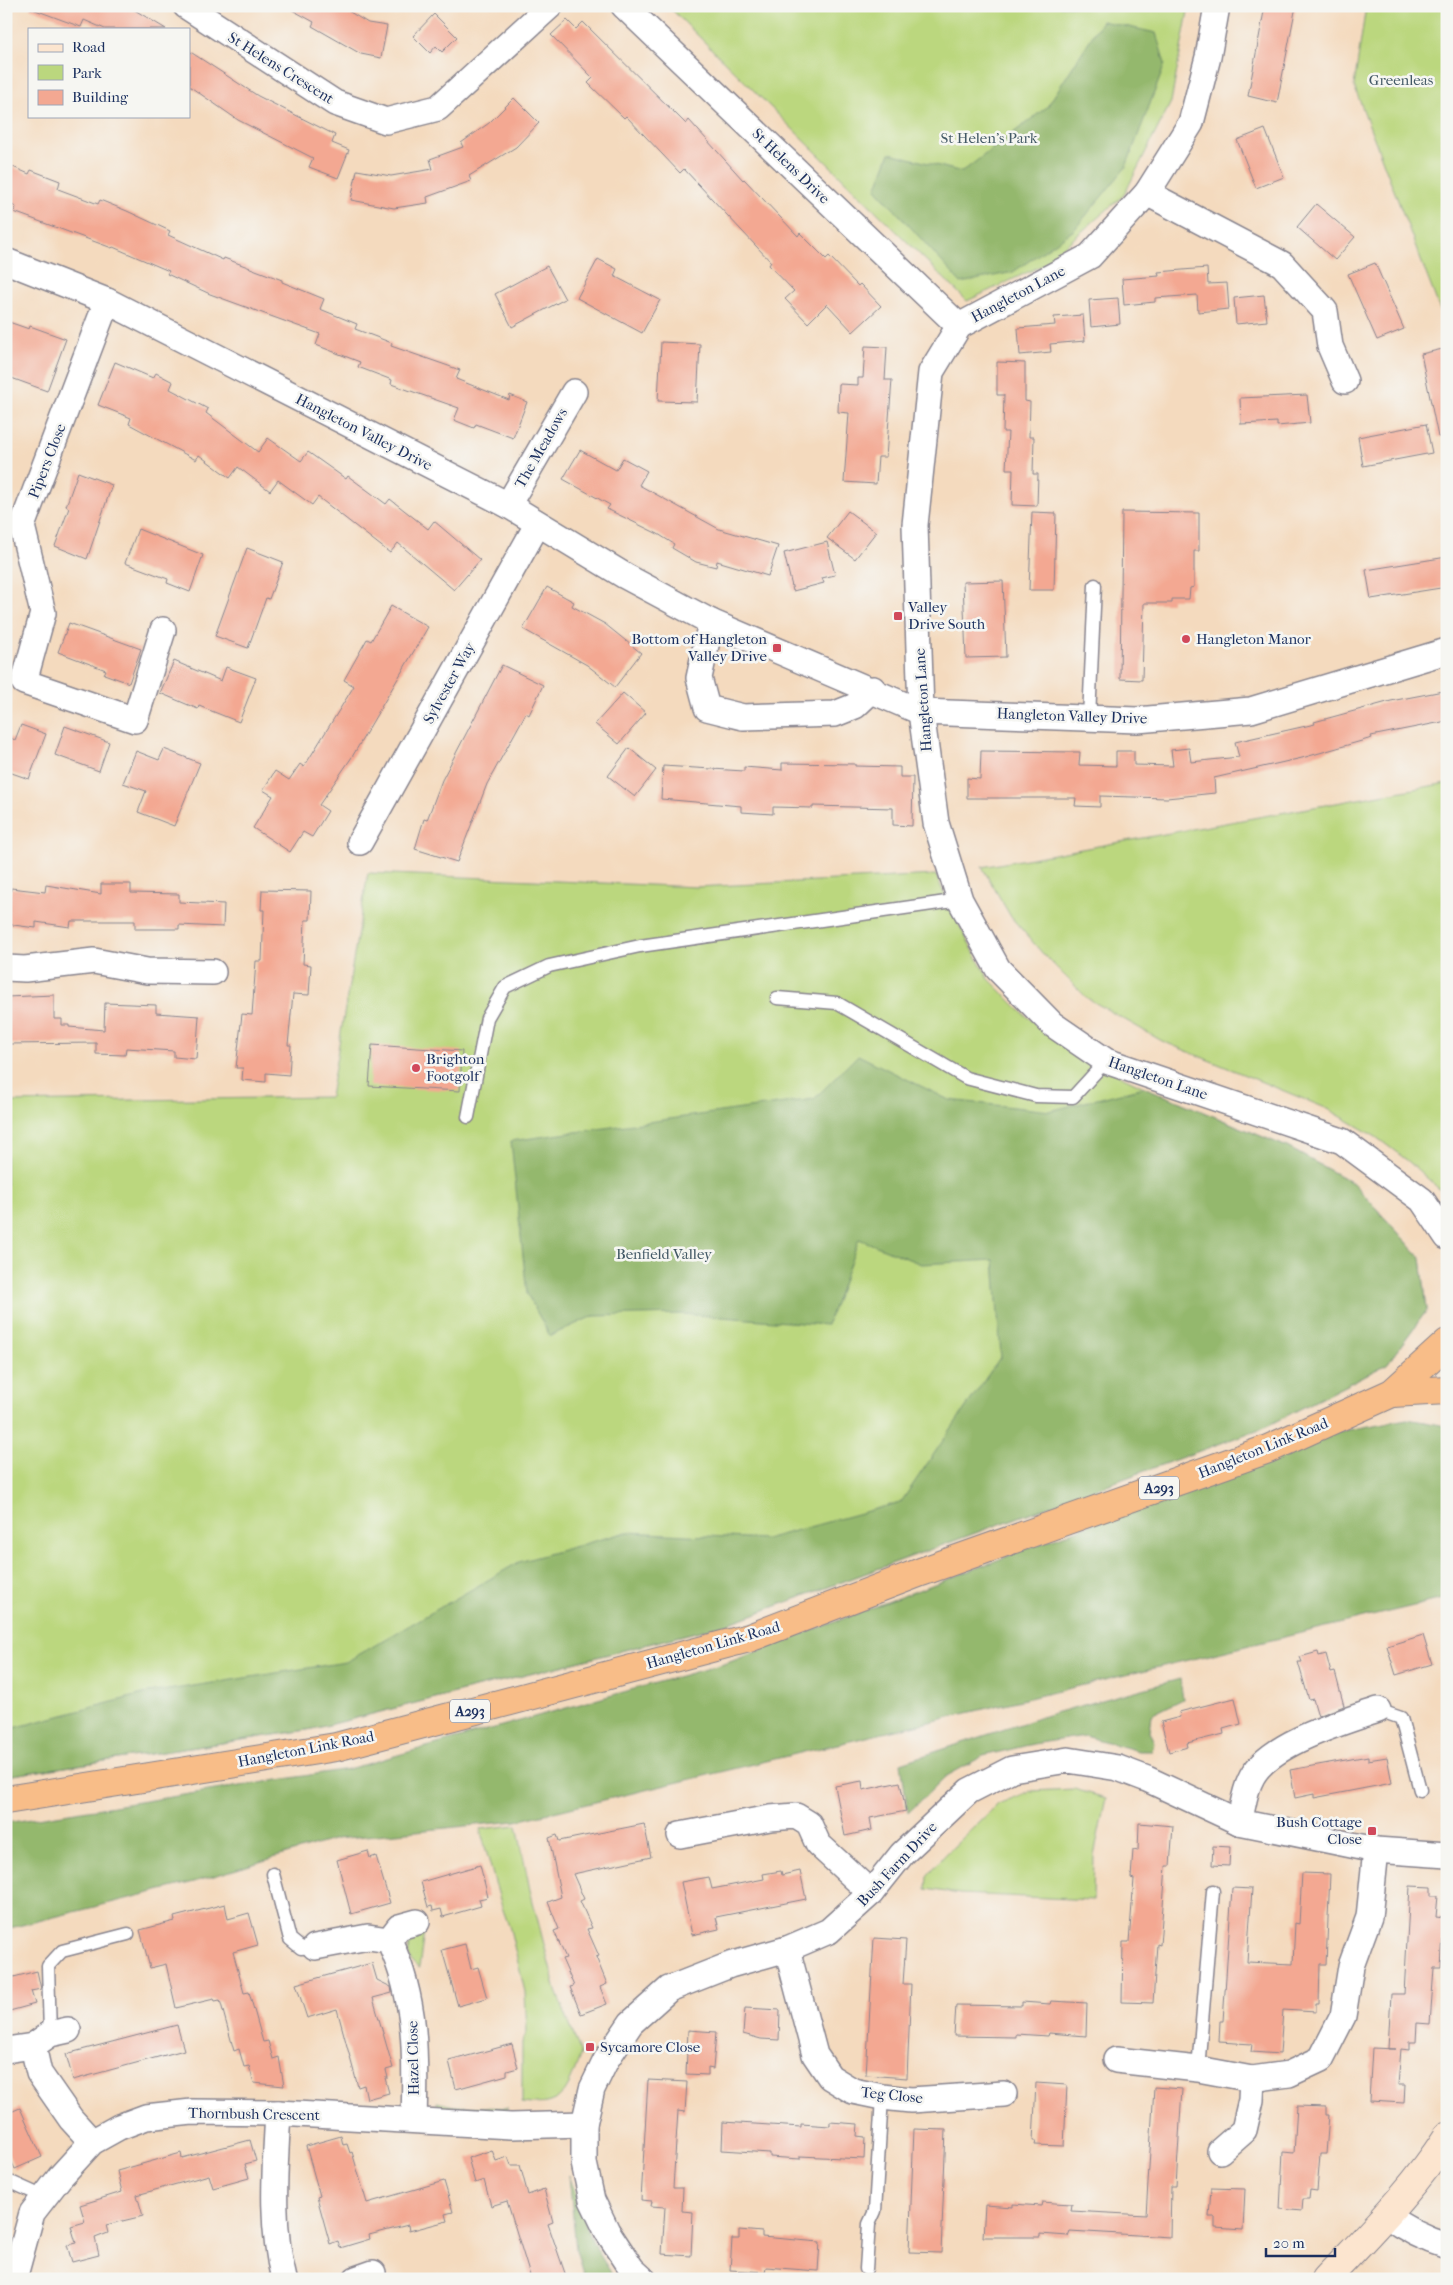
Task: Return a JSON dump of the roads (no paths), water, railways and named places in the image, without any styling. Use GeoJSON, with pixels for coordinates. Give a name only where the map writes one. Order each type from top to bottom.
{"type":"FeatureCollection","features":[{"type":"Feature","properties":{"kind":"highway"},"geometry":{"type":"LineString","coordinates":[[1447,1342],[1447,1349]]}},
{"type":"Feature","properties":{"kind":"highway","name":"Hangleton Link Road"},"geometry":{"type":"LineString","coordinates":[[6,1800],[336,1747],[749,1638],[921,1572],[1268,1449],[1392,1393],[1447,1342]]}},
{"type":"Feature","properties":{"kind":"highway","name":"Hangleton Link Road"},"geometry":{"type":"LineString","coordinates":[[1392,1393],[1447,1390]]}},
{"type":"Feature","properties":{"kind":"street","name":"St Helens Crescent"},"geometry":{"type":"LineString","coordinates":[[186,6],[335,102],[386,121],[438,108],[550,6]]}},
{"type":"Feature","properties":{"kind":"street","name":"St Helens Drive"},"geometry":{"type":"LineString","coordinates":[[624,6],[958,326]]}},
{"type":"Feature","properties":{"kind":"street","name":"Hangleton Lane"},"geometry":{"type":"LineString","coordinates":[[1217,6],[1208,57],[1191,123],[1147,193],[1090,256],[958,326],[931,372],[915,525],[921,712],[936,823],[960,900],[998,969],[1052,1024],[1106,1061],[1342,1141],[1422,1200],[1447,1237]]}},
{"type":"Feature","properties":{"kind":"street"},"geometry":{"type":"LineString","coordinates":[[1147,193],[1282,264],[1324,311],[1330,346],[1345,381]]}},
{"type":"Feature","properties":{"kind":"street","name":"Hangleton Valley Drive"},"geometry":{"type":"LineString","coordinates":[[6,261],[107,301],[508,505],[537,525],[625,576],[711,622],[791,657],[873,689],[921,712],[1137,720],[1250,710],[1447,651]]}},
{"type":"Feature","properties":{"kind":"street","name":"Pipers Close"},"geometry":{"type":"LineString","coordinates":[[107,301],[22,526],[43,613],[24,682],[135,720],[164,630]]}},
{"type":"Feature","properties":{"kind":"street","name":"The Meadows"},"geometry":{"type":"LineString","coordinates":[[508,505],[574,392]]}},
{"type":"Feature","properties":{"kind":"street","name":"Sylvester Way"},"geometry":{"type":"LineString","coordinates":[[360,842],[537,525]]}},
{"type":"Feature","properties":{"kind":"street"},"geometry":{"type":"LineString","coordinates":[[711,622],[699,678],[707,708],[743,717],[835,714],[855,706],[873,689]]}},
{"type":"Feature","properties":{"kind":"street"},"geometry":{"type":"LineString","coordinates":[[6,968],[25,969],[94,961],[147,971],[213,972]]}},
{"type":"Feature","properties":{"kind":"street"},"geometry":{"type":"LineString","coordinates":[[1239,1822],[1250,1779],[1269,1758],[1302,1737],[1378,1710]]}},
{"type":"Feature","properties":{"kind":"street","name":"Bush Farm Drive"},"geometry":{"type":"LineString","coordinates":[[643,2279],[632,2269],[612,2238],[592,2200],[584,2163],[584,2124],[592,2090],[606,2060],[631,2023],[669,1989],[730,1966],[787,1949],[829,1931],[871,1893],[902,1854],[969,1791],[1012,1769],[1068,1760],[1118,1768],[1239,1822],[1376,1850],[1447,1855]]}},
{"type":"Feature","properties":{"kind":"street"},"geometry":{"type":"LineString","coordinates":[[680,1835],[770,1818],[796,1816],[809,1824],[818,1844],[871,1893]]}},
{"type":"Feature","properties":{"kind":"street"},"geometry":{"type":"LineString","coordinates":[[1116,2060],[1252,2079],[1289,2074],[1321,2059],[1343,2016],[1351,1966],[1370,1916],[1376,1850]]}},
{"type":"Feature","properties":{"kind":"street"},"geometry":{"type":"LineString","coordinates":[[315,1947],[340,1940],[368,1937],[389,1940],[399,1928],[417,1922]]}},
{"type":"Feature","properties":{"kind":"street","name":"Hazel Close"},"geometry":{"type":"LineString","coordinates":[[389,1940],[403,1977],[412,2013],[416,2056],[414,2120]]}},
{"type":"Feature","properties":{"kind":"street","name":"Teg Close"},"geometry":{"type":"LineString","coordinates":[[787,1949],[815,2055],[830,2077],[853,2091],[882,2098],[911,2100],[1004,2094]]}},
{"type":"Feature","properties":{"kind":"street"},"geometry":{"type":"LineString","coordinates":[[6,2050],[50,2037]]}},
{"type":"Feature","properties":{"kind":"street"},"geometry":{"type":"LineString","coordinates":[[50,2037],[39,2073],[70,2119],[92,2142]]}},
{"type":"Feature","properties":{"kind":"street"},"geometry":{"type":"LineString","coordinates":[[1220,2151],[1244,2130],[1251,2100],[1252,2079]]}},
{"type":"Feature","properties":{"kind":"street","name":"Thornbush Crescent"},"geometry":{"type":"LineString","coordinates":[[14,2279],[32,2213],[44,2197],[92,2142],[146,2117],[192,2112],[278,2113],[528,2126],[584,2124]]}},
{"type":"Feature","properties":{"kind":"street"},"geometry":{"type":"LineString","coordinates":[[278,2113],[273,2212],[278,2256],[284,2279]]}},
{"type":"Feature","properties":{"kind":"street"},"geometry":{"type":"LineString","coordinates":[[1326,2279],[1386,2215],[1439,2150],[1447,2137]]}},
{"type":"Feature","properties":{"kind":"street"},"geometry":{"type":"LineString","coordinates":[[1386,2215],[1406,2230],[1429,2241],[1447,2246]]}},
{"type":"Feature","properties":{"kind":"lane"},"geometry":{"type":"LineString","coordinates":[[1089,718],[1094,585]]}},
{"type":"Feature","properties":{"kind":"lane"},"geometry":{"type":"LineString","coordinates":[[468,1117],[487,1018],[505,987],[549,966],[640,946],[960,900]]}},
{"type":"Feature","properties":{"kind":"lane"},"geometry":{"type":"LineString","coordinates":[[777,998],[837,1003],[966,1078],[1036,1096],[1073,1097],[1106,1061]]}},
{"type":"Feature","properties":{"kind":"lane"},"geometry":{"type":"LineString","coordinates":[[1378,1710],[1401,1718],[1420,1790]]}},
{"type":"Feature","properties":{"kind":"lane"},"geometry":{"type":"LineString","coordinates":[[273,1874],[290,1939],[301,1948],[315,1947]]}},
{"type":"Feature","properties":{"kind":"lane"},"geometry":{"type":"LineString","coordinates":[[1198,2070],[1213,1891]]}},
{"type":"Feature","properties":{"kind":"lane"},"geometry":{"type":"LineString","coordinates":[[50,2037],[48,1966],[62,1951],[128,1934]]}},
{"type":"Feature","properties":{"kind":"lane"},"geometry":{"type":"LineString","coordinates":[[866,2269],[869,2224],[875,2211],[882,2098]]}},
{"type":"Feature","properties":{"kind":"lane"},"geometry":{"type":"LineString","coordinates":[[6,2184],[13,2183],[44,2197]]}},
{"type":"Feature","properties":{"kind":"place","name":"Valley Drive South"},"geometry":{"type":"Point","coordinates":[898,616]}},
{"type":"Feature","properties":{"kind":"place","name":"Hangleton Manor"},"geometry":{"type":"Point","coordinates":[1186,639]}},
{"type":"Feature","properties":{"kind":"place","name":"Bottom of Hangleton Valley Drive"},"geometry":{"type":"Point","coordinates":[777,648]}},
{"type":"Feature","properties":{"kind":"place","name":"Brighton Footgolf"},"geometry":{"type":"Point","coordinates":[416,1068]}},
{"type":"Feature","properties":{"kind":"place","name":"Bush Cottage Close"},"geometry":{"type":"Point","coordinates":[1372,1831]}},
{"type":"Feature","properties":{"kind":"place","name":"Sycamore Close"},"geometry":{"type":"Point","coordinates":[590,2047]}},
{"type":"Feature","properties":{"kind":"park label","name":"Greenleas"},"geometry":{"type":"Point","coordinates":[1401,80]}},
{"type":"Feature","properties":{"kind":"park label","name":"St Helen's Park"},"geometry":{"type":"Point","coordinates":[989,138]}},
{"type":"Feature","properties":{"kind":"park label","name":"Benfield Valley"},"geometry":{"type":"Point","coordinates":[664,1254]}}]}
